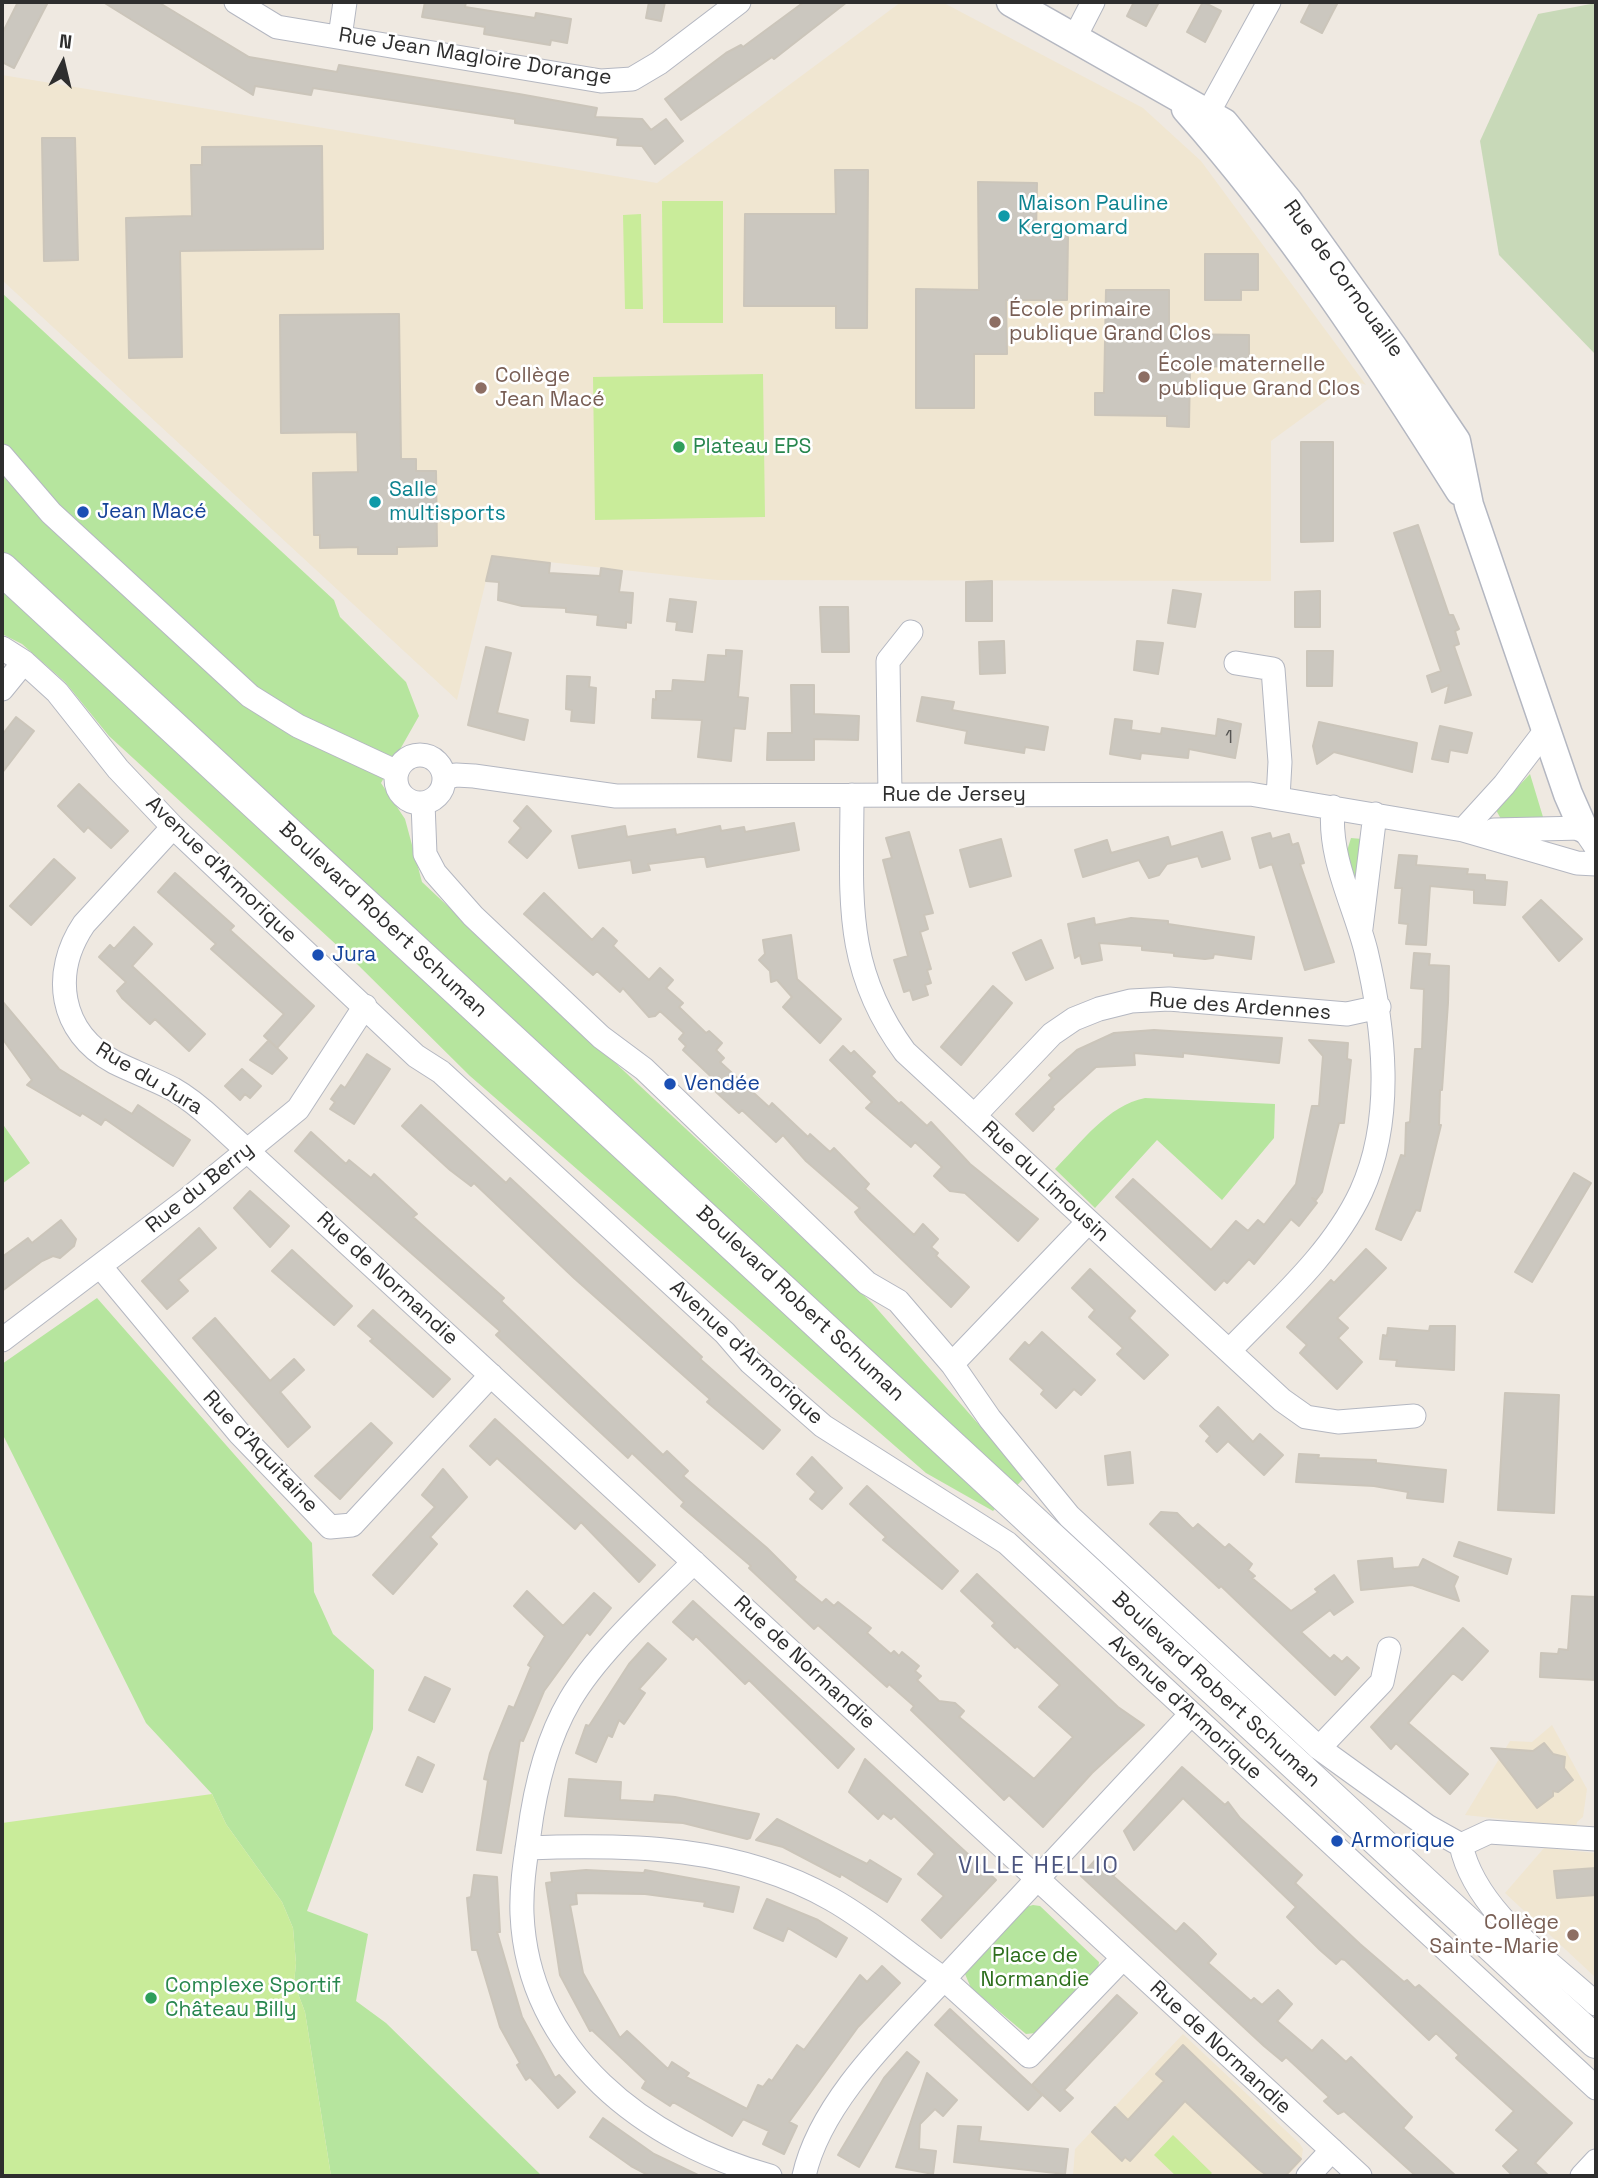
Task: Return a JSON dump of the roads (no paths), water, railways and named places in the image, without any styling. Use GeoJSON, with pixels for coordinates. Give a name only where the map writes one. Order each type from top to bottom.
{"type":"FeatureCollection","features":[{"type":"Feature","properties":{"kind":"main road","name":"Boulevard Robert Schuman"},"geometry":{"type":"LineString","coordinates":[[2,569],[1596,2042]]}},
{"type":"Feature","properties":{"kind":"street","name":"Rue Jean Magloire Dorange"},"geometry":{"type":"LineString","coordinates":[[236,2],[277,27],[601,81],[632,79],[659,63],[738,2]]}},
{"type":"Feature","properties":{"kind":"street"},"geometry":{"type":"LineString","coordinates":[[340,37],[345,2]]}},
{"type":"Feature","properties":{"kind":"street","name":"Rue de Cornouaille"},"geometry":{"type":"LineString","coordinates":[[1012,2],[1224,122],[1288,201],[1456,441],[1469,505],[1546,730],[1589,838]]}},
{"type":"Feature","properties":{"kind":"street"},"geometry":{"type":"LineString","coordinates":[[1075,37],[1093,2]]}},
{"type":"Feature","properties":{"kind":"street"},"geometry":{"type":"LineString","coordinates":[[1208,113],[1269,2]]}},
{"type":"Feature","properties":{"kind":"street","name":"Rue de Cornouaille"},"geometry":{"type":"LineString","coordinates":[[1168,89],[1271,213],[1378,361],[1469,505]]}},
{"type":"Feature","properties":{"kind":"street"},"geometry":{"type":"LineString","coordinates":[[2,456],[51,513],[250,696],[298,726],[397,772]]}},
{"type":"Feature","properties":{"kind":"street"},"geometry":{"type":"LineString","coordinates":[[890,795],[888,661],[911,632]]}},
{"type":"Feature","properties":{"kind":"street"},"geometry":{"type":"LineString","coordinates":[[2,648],[24,662],[2,689]]}},
{"type":"Feature","properties":{"kind":"street","name":"Avenue d'Armorique"},"geometry":{"type":"LineString","coordinates":[[24,662],[57,692],[118,769],[173,827],[416,1056],[452,1081],[725,1334],[750,1362],[823,1426],[1007,1543],[1596,2088]]}},
{"type":"Feature","properties":{"kind":"street"},"geometry":{"type":"LineString","coordinates":[[1236,663],[1273,668],[1280,762],[1278,798]]}},
{"type":"Feature","properties":{"kind":"street"},"geometry":{"type":"LineString","coordinates":[[1463,830],[1504,785],[1546,730]]}},
{"type":"Feature","properties":{"kind":"street"},"geometry":{"type":"LineString","coordinates":[[412,756],[426,756],[439,764],[444,778],[440,791],[423,803],[415,803],[397,788],[400,765],[412,756]]}},
{"type":"Feature","properties":{"kind":"street","name":"Rue de Jersey"},"geometry":{"type":"LineString","coordinates":[[444,778],[474,776],[616,796],[1250,794],[1463,830],[1577,863],[1596,864]]}},
{"type":"Feature","properties":{"kind":"street","name":"Rue du Limousin"},"geometry":{"type":"LineString","coordinates":[[852,795],[853,930],[860,968],[873,1000],[905,1052],[1282,1400],[1306,1417],[1338,1422],[1414,1416]]}},
{"type":"Feature","properties":{"kind":"street"},"geometry":{"type":"LineString","coordinates":[[423,803],[425,854],[435,873],[473,916],[601,1037],[626,1052],[724,1143],[743,1167],[867,1283],[898,1301],[952,1364],[990,1419],[1069,1516],[1320,1748],[1427,1826],[1461,1845],[1466,1869],[1491,1907],[1596,2004]]}},
{"type":"Feature","properties":{"kind":"street"},"geometry":{"type":"LineString","coordinates":[[1229,1351],[1311,1265],[1336,1234],[1361,1192],[1373,1156],[1379,1121],[1384,1043],[1380,1007],[1361,932],[1344,887],[1331,827],[1333,807]]}},
{"type":"Feature","properties":{"kind":"street"},"geometry":{"type":"LineString","coordinates":[[1361,932],[1375,814]]}},
{"type":"Feature","properties":{"kind":"street","name":"Rue du Jura"},"geometry":{"type":"LineString","coordinates":[[173,827],[84,924],[72,941],[65,961],[64,985],[68,1010],[81,1036],[96,1049],[114,1061],[176,1090],[198,1105],[247,1151]]}},
{"type":"Feature","properties":{"kind":"street","name":"Rue de Jersey"},"geometry":{"type":"LineString","coordinates":[[1463,830],[1589,838]]}},
{"type":"Feature","properties":{"kind":"street","name":"Rue des Ardennes"},"geometry":{"type":"LineString","coordinates":[[974,1116],[1052,1034],[1074,1019],[1099,1009],[1130,1001],[1169,999],[1347,1014],[1380,1007]]}},
{"type":"Feature","properties":{"kind":"street","name":"Rue du Berry"},"geometry":{"type":"LineString","coordinates":[[2,1340],[298,1110],[365,1006]]}},
{"type":"Feature","properties":{"kind":"street","name":"Rue de Normandie"},"geometry":{"type":"LineString","coordinates":[[247,1151],[1360,2176]]}},
{"type":"Feature","properties":{"kind":"street"},"geometry":{"type":"LineString","coordinates":[[952,1364],[1088,1222]]}},
{"type":"Feature","properties":{"kind":"street","name":"Rue d'Aquitaine"},"geometry":{"type":"LineString","coordinates":[[100,1266],[239,1433],[330,1527],[352,1525],[491,1375]]}},
{"type":"Feature","properties":{"kind":"street"},"geometry":{"type":"LineString","coordinates":[[694,1562],[610,1649],[571,1699],[548,1748],[534,1799],[523,1872],[522,1916],[536,1983],[571,2053],[601,2087],[646,2121],[718,2158],[770,2176]]}},
{"type":"Feature","properties":{"kind":"street"},"geometry":{"type":"LineString","coordinates":[[1320,1748],[1382,1682],[1389,1648]]}},
{"type":"Feature","properties":{"kind":"street"},"geometry":{"type":"LineString","coordinates":[[804,2176],[831,2115],[863,2066],[1191,1714]]}},
{"type":"Feature","properties":{"kind":"street"},"geometry":{"type":"LineString","coordinates":[[1461,1845],[1489,1832],[1596,1839]]}},
{"type":"Feature","properties":{"kind":"street"},"geometry":{"type":"LineString","coordinates":[[527,1848],[654,1847],[725,1858],[779,1875],[829,1898],[872,1924],[944,1979],[1029,2056],[1123,1958]]}},
{"type":"Feature","properties":{"kind":"street"},"geometry":{"type":"LineString","coordinates":[[1308,2176],[1332,2150]]}},
{"type":"Feature","properties":{"kind":"street"},"geometry":{"type":"LineString","coordinates":[[1582,2176],[1596,2161]]}},
{"type":"Feature","properties":{"kind":"place","name":"Maison Pauline Kergomard"},"geometry":{"type":"Point","coordinates":[1004,216]}},
{"type":"Feature","properties":{"kind":"place","name":"École primaire publique Grand Clos"},"geometry":{"type":"Point","coordinates":[995,322]}},
{"type":"Feature","properties":{"kind":"place","name":"École maternelle publique Grand Clos"},"geometry":{"type":"Point","coordinates":[1144,377]}},
{"type":"Feature","properties":{"kind":"place","name":"Collège Jean Macé"},"geometry":{"type":"Point","coordinates":[481,388]}},
{"type":"Feature","properties":{"kind":"place","name":"Plateau EPS"},"geometry":{"type":"Point","coordinates":[679,447]}},
{"type":"Feature","properties":{"kind":"place","name":"Salle multisports"},"geometry":{"type":"Point","coordinates":[375,502]}},
{"type":"Feature","properties":{"kind":"place","name":"Jean Macé"},"geometry":{"type":"Point","coordinates":[83,512]}},
{"type":"Feature","properties":{"kind":"place","name":"Jura"},"geometry":{"type":"Point","coordinates":[318,955]}},
{"type":"Feature","properties":{"kind":"place","name":"Vendée"},"geometry":{"type":"Point","coordinates":[670,1084]}},
{"type":"Feature","properties":{"kind":"place","name":"Armorique"},"geometry":{"type":"Point","coordinates":[1337,1841]}},
{"type":"Feature","properties":{"kind":"place","name":"Collège Sainte-Marie"},"geometry":{"type":"Point","coordinates":[1573,1935]}},
{"type":"Feature","properties":{"kind":"place","name":"Complexe Sportif Château Billy"},"geometry":{"type":"Point","coordinates":[151,1998]}},
{"type":"Feature","properties":{"kind":"district","name":"VILLE HELLIO"},"geometry":{"type":"Point","coordinates":[1039,1867]}},
{"type":"Feature","properties":{"kind":"park label","name":"Place de Normandie"},"geometry":{"type":"Point","coordinates":[1035,1968]}}]}
